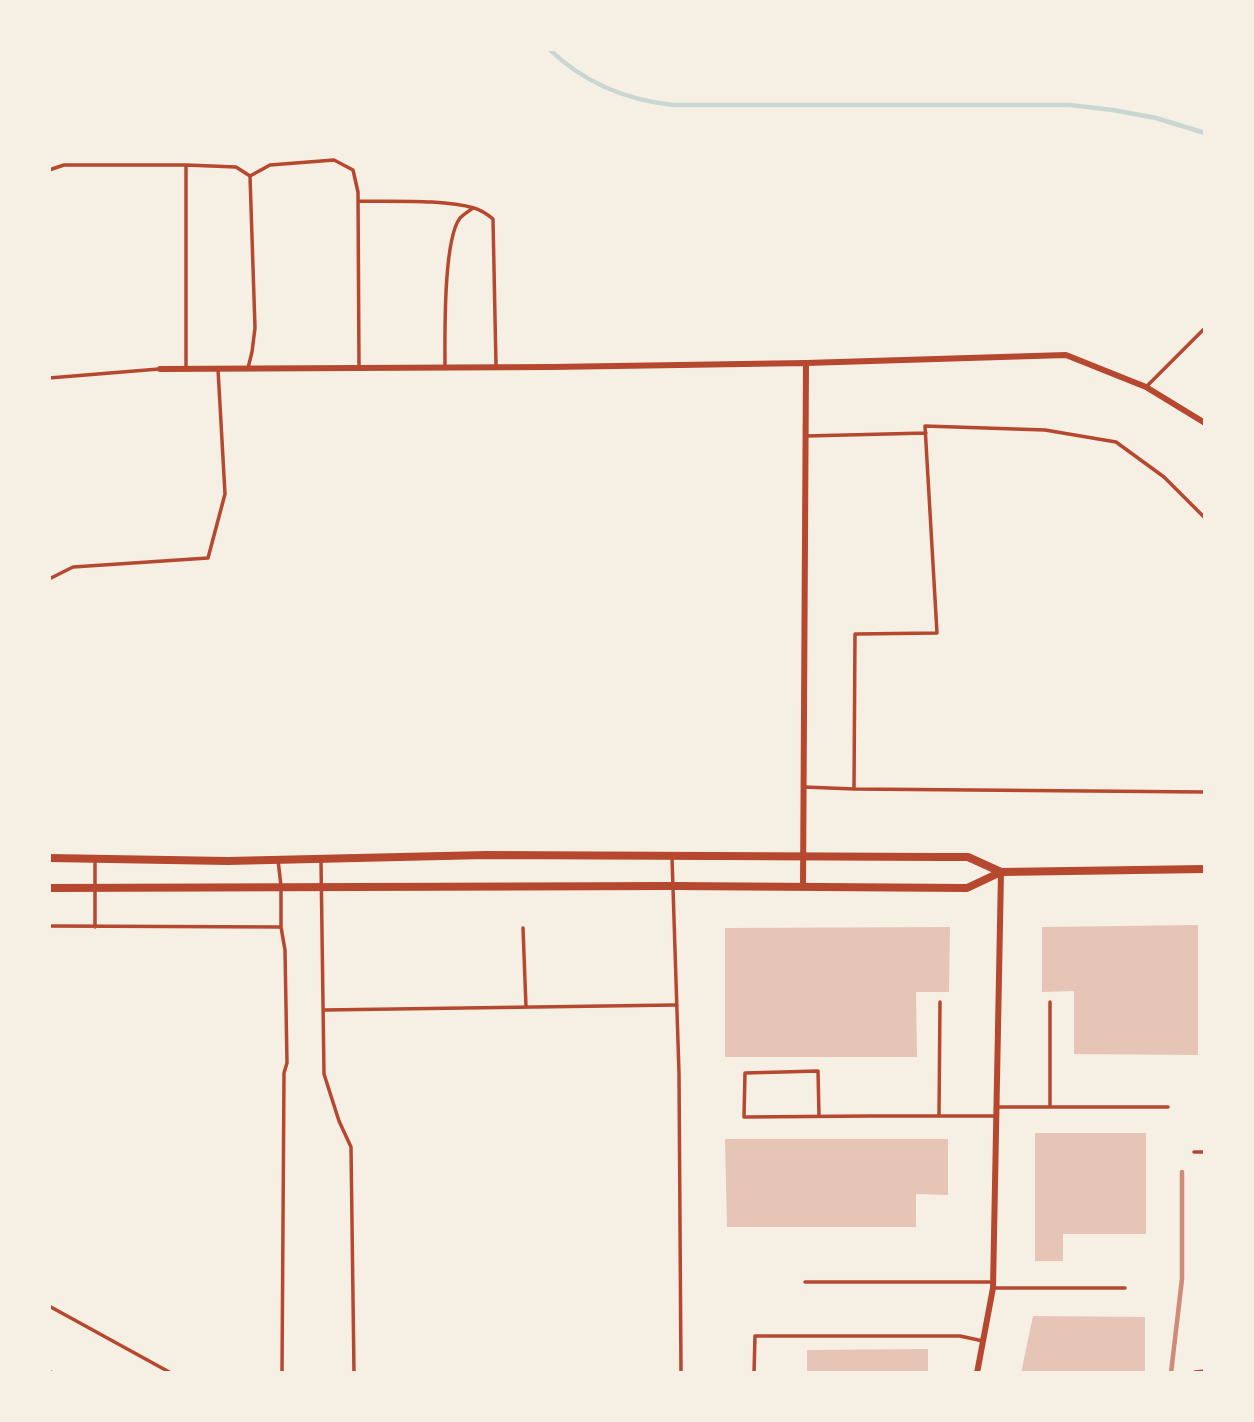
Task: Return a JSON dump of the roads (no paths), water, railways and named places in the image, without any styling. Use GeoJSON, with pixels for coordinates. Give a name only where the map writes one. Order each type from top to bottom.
{"type":"FeatureCollection","features":[{"type":"Feature","properties":{"kind":"street"},"geometry":{"type":"LineString","coordinates":[[160,369],[806,363],[1066,355],[1146,387],[1205,423]]}},
{"type":"Feature","properties":{"kind":"street"},"geometry":{"type":"LineString","coordinates":[[803,887],[806,363]]}},
{"type":"Feature","properties":{"kind":"street"},"geometry":{"type":"LineString","coordinates":[[49,858],[228,861],[486,855],[968,858],[1001,872],[1205,869]]}},
{"type":"Feature","properties":{"kind":"street"},"geometry":{"type":"LineString","coordinates":[[49,888],[967,888],[1001,872]]}},
{"type":"Feature","properties":{"kind":"street"},"geometry":{"type":"LineString","coordinates":[[976,1373],[993,1285],[1001,872]]}},
{"type":"Feature","properties":{"kind":"lane"},"geometry":{"type":"LineString","coordinates":[[250,176],[270,165],[334,160],[353,170],[358,201],[359,368]]}},
{"type":"Feature","properties":{"kind":"lane"},"geometry":{"type":"LineString","coordinates":[[49,170],[64,165],[186,165],[236,167],[250,176]]}},
{"type":"Feature","properties":{"kind":"lane"},"geometry":{"type":"LineString","coordinates":[[186,165],[186,369]]}},
{"type":"Feature","properties":{"kind":"lane"},"geometry":{"type":"LineString","coordinates":[[248,368],[255,328],[250,176]]}},
{"type":"Feature","properties":{"kind":"lane"},"geometry":{"type":"LineString","coordinates":[[358,201],[438,203],[473,208],[493,219],[496,367]]}},
{"type":"Feature","properties":{"kind":"lane"},"geometry":{"type":"LineString","coordinates":[[445,367],[444,318],[452,237],[459,219],[473,208]]}},
{"type":"Feature","properties":{"kind":"lane"},"geometry":{"type":"LineString","coordinates":[[1146,387],[1205,328]]}},
{"type":"Feature","properties":{"kind":"lane"},"geometry":{"type":"LineString","coordinates":[[49,377],[160,369]]}},
{"type":"Feature","properties":{"kind":"lane"},"geometry":{"type":"LineString","coordinates":[[49,579],[72,567],[208,558],[225,494],[218,369]]}},
{"type":"Feature","properties":{"kind":"lane"},"geometry":{"type":"LineString","coordinates":[[854,789],[855,634],[937,633],[925,426],[1045,430],[1116,442],[1164,477],[1205,518]]}},
{"type":"Feature","properties":{"kind":"lane"},"geometry":{"type":"LineString","coordinates":[[806,436],[926,433]]}},
{"type":"Feature","properties":{"kind":"lane"},"geometry":{"type":"LineString","coordinates":[[804,787],[1205,792]]}},
{"type":"Feature","properties":{"kind":"lane"},"geometry":{"type":"LineString","coordinates":[[672,856],[679,1073],[681,1373]]}},
{"type":"Feature","properties":{"kind":"lane"},"geometry":{"type":"LineString","coordinates":[[95,859],[95,926]]}},
{"type":"Feature","properties":{"kind":"lane"},"geometry":{"type":"LineString","coordinates":[[321,859],[324,1074],[339,1121],[351,1147],[354,1373]]}},
{"type":"Feature","properties":{"kind":"lane"},"geometry":{"type":"LineString","coordinates":[[278,860],[281,927],[285,950],[286,1063],[282,1373]]}},
{"type":"Feature","properties":{"kind":"lane"},"geometry":{"type":"LineString","coordinates":[[49,926],[281,927]]}},
{"type":"Feature","properties":{"kind":"lane"},"geometry":{"type":"LineString","coordinates":[[523,928],[526,1007]]}},
{"type":"Feature","properties":{"kind":"lane"},"geometry":{"type":"LineString","coordinates":[[939,1116],[940,1002]]}},
{"type":"Feature","properties":{"kind":"lane"},"geometry":{"type":"LineString","coordinates":[[1050,1002],[1050,1107]]}},
{"type":"Feature","properties":{"kind":"lane"},"geometry":{"type":"LineString","coordinates":[[324,1010],[676,1004]]}},
{"type":"Feature","properties":{"kind":"lane"},"geometry":{"type":"LineString","coordinates":[[819,1116],[818,1071],[745,1073],[744,1116],[819,1116],[939,1116],[995,1116]]}},
{"type":"Feature","properties":{"kind":"lane"},"geometry":{"type":"LineString","coordinates":[[996,1107],[1168,1107]]}},
{"type":"Feature","properties":{"kind":"lane"},"geometry":{"type":"LineString","coordinates":[[1194,1152],[1205,1152]]}},
{"type":"Feature","properties":{"kind":"lane"},"geometry":{"type":"LineString","coordinates":[[805,1282],[1125,1288]]}},
{"type":"Feature","properties":{"kind":"lane"},"geometry":{"type":"LineString","coordinates":[[49,1306],[171,1373]]}},
{"type":"Feature","properties":{"kind":"lane"},"geometry":{"type":"LineString","coordinates":[[754,1373],[755,1336],[960,1336],[983,1341]]}},
{"type":"Feature","properties":{"kind":"lane"},"geometry":{"type":"LineString","coordinates":[[1195,1372],[1205,1371]]}},
{"type":"Feature","properties":{"kind":"waterway"},"geometry":{"type":"LineString","coordinates":[[549,49],[562,61],[606,88],[656,103],[1070,105],[1156,118],[1205,133]]}},
{"type":"Feature","properties":{"kind":"railway"},"geometry":{"type":"LineString","coordinates":[[1171,1373],[1182,1279],[1182,1172]]}}]}
